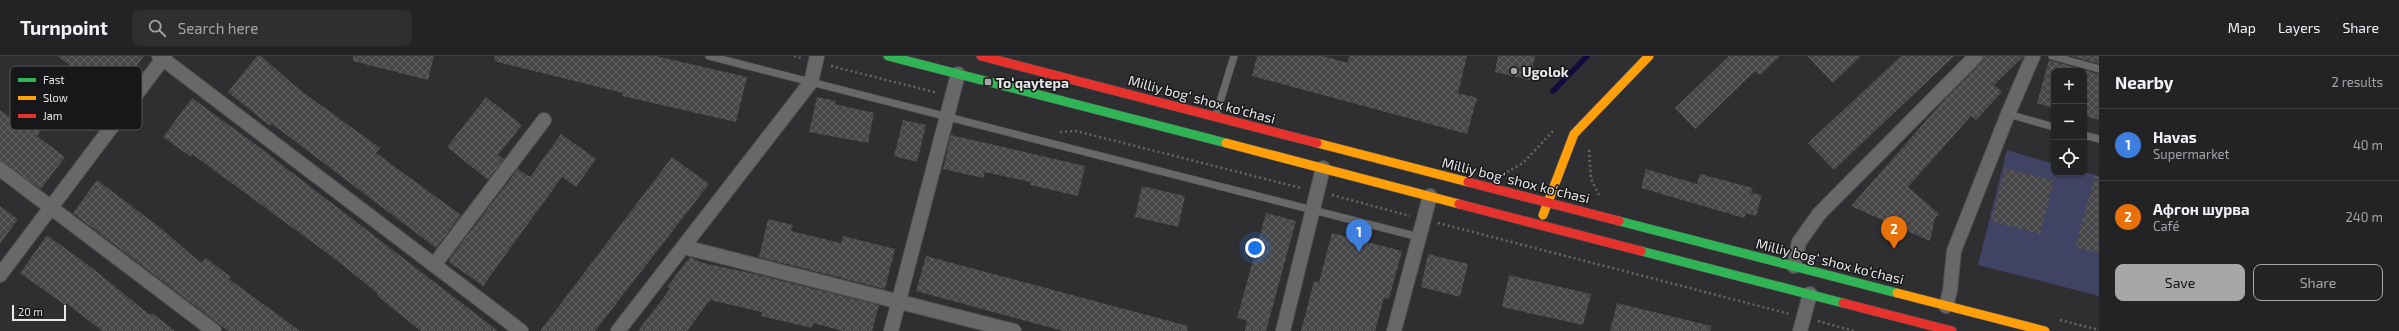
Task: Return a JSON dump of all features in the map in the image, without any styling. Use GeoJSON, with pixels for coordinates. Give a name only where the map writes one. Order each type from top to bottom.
{"type":"FeatureCollection","features":[{"type":"Feature","properties":{"kind":"main road"},"geometry":{"type":"LineString","coordinates":[[888,56],[1810,294],[1919,327],[1952,331]]}},
{"type":"Feature","properties":{"kind":"main road","name":"Milliy bog‘ shox ko‘chasi"},"geometry":{"type":"LineString","coordinates":[[981,56],[2045,331]]}},
{"type":"Feature","properties":{"kind":"main road"},"geometry":{"type":"LineString","coordinates":[[1540,224],[1546,202],[1574,134],[1649,56]]}},
{"type":"Feature","properties":{"kind":"street"},"geometry":{"type":"LineString","coordinates":[[618,331],[811,82],[817,56]]}},
{"type":"Feature","properties":{"kind":"street"},"geometry":{"type":"LineString","coordinates":[[1794,266],[1799,242],[1819,214],[1976,56]]}},
{"type":"Feature","properties":{"kind":"street"},"geometry":{"type":"LineString","coordinates":[[1946,306],[1950,291],[1954,251],[2008,114],[2033,56]]}},
{"type":"Feature","properties":{"kind":"street"},"geometry":{"type":"LineString","coordinates":[[142,84],[162,57],[521,331]]}},
{"type":"Feature","properties":{"kind":"street"},"geometry":{"type":"LineString","coordinates":[[891,331],[946,115],[958,74]]}},
{"type":"Feature","properties":{"kind":"street"},"geometry":{"type":"LineString","coordinates":[[434,265],[544,120]]}},
{"type":"Feature","properties":{"kind":"street"},"geometry":{"type":"LineString","coordinates":[[0,274],[52,207],[108,130]]}},
{"type":"Feature","properties":{"kind":"street"},"geometry":{"type":"LineString","coordinates":[[1283,331],[1323,168]]}},
{"type":"Feature","properties":{"kind":"street"},"geometry":{"type":"LineString","coordinates":[[0,169],[214,331]]}},
{"type":"Feature","properties":{"kind":"street"},"geometry":{"type":"LineString","coordinates":[[1394,331],[1430,196]]}},
{"type":"Feature","properties":{"kind":"street"},"geometry":{"type":"LineString","coordinates":[[684,247],[1014,331]]}},
{"type":"Feature","properties":{"kind":"street"},"geometry":{"type":"LineString","coordinates":[[1800,331],[1810,294]]}},
{"type":"Feature","properties":{"kind":"lane"},"geometry":{"type":"LineString","coordinates":[[709,56],[946,115],[1419,237]]}},
{"type":"Feature","properties":{"kind":"lane"},"geometry":{"type":"LineString","coordinates":[[1216,117],[1234,56]]}},
{"type":"Feature","properties":{"kind":"lane"},"geometry":{"type":"LineString","coordinates":[[2052,56],[2099,69]]}},
{"type":"Feature","properties":{"kind":"lane"},"geometry":{"type":"LineString","coordinates":[[2008,114],[2051,125]]}},
{"type":"Feature","properties":{"kind":"lane"},"geometry":{"type":"LineString","coordinates":[[2087,136],[2099,139]]}},
{"type":"Feature","properties":{"kind":"path"},"geometry":{"type":"LineString","coordinates":[[1501,175],[1523,163],[1557,126]]}},
{"type":"Feature","properties":{"kind":"shaded area"},"geometry":{"type":"Polygon","coordinates":[[[2007,150],[2051,163],[2051,176],[2087,176],[2087,173],[2099,176],[2099,296],[1978,265],[2007,150]]]}},
{"type":"Feature","properties":{"kind":"building"},"geometry":{"type":"Polygon","coordinates":[[[57,56],[144,56],[137,66],[71,66],[57,56]]]}},
{"type":"Feature","properties":{"kind":"building"},"geometry":{"type":"Polygon","coordinates":[[[257,56],[261,56],[300,90],[380,148],[376,153],[461,215],[436,248],[272,124],[270,126],[228,92],[257,56]]]}},
{"type":"Feature","properties":{"kind":"building"},"geometry":{"type":"Polygon","coordinates":[[[353,56],[434,56],[428,80],[353,61],[353,56]]]}},
{"type":"Feature","properties":{"kind":"building"},"geometry":{"type":"Polygon","coordinates":[[[495,56],[656,56],[747,77],[736,122],[622,96],[623,93],[494,61],[495,56]]]}},
{"type":"Feature","properties":{"kind":"building"},"geometry":{"type":"Polygon","coordinates":[[[1257,56],[1323,56],[1348,63],[1349,56],[1467,56],[1458,93],[1477,98],[1467,134],[1252,76],[1257,56]]]}},
{"type":"Feature","properties":{"kind":"building"},"geometry":{"type":"Polygon","coordinates":[[[1498,56],[1535,56],[1530,80],[1495,72],[1498,56]]]}},
{"type":"Feature","properties":{"kind":"building"},"geometry":{"type":"Polygon","coordinates":[[[1729,56],[1780,56],[1760,75],[1755,71],[1695,129],[1675,108],[1729,56]]]}},
{"type":"Feature","properties":{"kind":"building"},"geometry":{"type":"Polygon","coordinates":[[[1807,56],[1861,56],[1833,83],[1807,56]]]}},
{"type":"Feature","properties":{"kind":"building"},"geometry":{"type":"Polygon","coordinates":[[[1901,56],[1954,56],[1834,170],[1808,143],[1901,56]]]}},
{"type":"Feature","properties":{"kind":"building"},"geometry":{"type":"Polygon","coordinates":[[[1984,56],[2024,56],[1994,85],[2002,92],[1976,120],[1971,116],[1908,187],[1939,214],[1935,218],[1930,241],[1851,206],[1946,98],[1982,62],[1984,56]]]}},
{"type":"Feature","properties":{"kind":"building"},"geometry":{"type":"Polygon","coordinates":[[[2071,56],[2099,56],[2099,64],[2071,56]]]}},
{"type":"Feature","properties":{"kind":"building"},"geometry":{"type":"Polygon","coordinates":[[[2049,60],[2078,68],[2051,68],[2051,107],[2037,103],[2049,60]]]}},
{"type":"Feature","properties":{"kind":"building"},"geometry":{"type":"Polygon","coordinates":[[[2087,71],[2099,74],[2099,120],[2087,117],[2087,71]]]}},
{"type":"Feature","properties":{"kind":"building"},"geometry":{"type":"Polygon","coordinates":[[[486,97],[522,125],[498,155],[504,159],[488,180],[447,147],[486,97]]]}},
{"type":"Feature","properties":{"kind":"building"},"geometry":{"type":"Polygon","coordinates":[[[817,97],[836,101],[835,104],[874,113],[868,143],[809,132],[817,97]]]}},
{"type":"Feature","properties":{"kind":"building"},"geometry":{"type":"Polygon","coordinates":[[[192,98],[255,144],[498,331],[421,331],[377,296],[378,294],[339,262],[192,154],[191,157],[163,137],[192,98]]]}},
{"type":"Feature","properties":{"kind":"building"},"geometry":{"type":"Polygon","coordinates":[[[0,110],[10,117],[10,130],[42,130],[37,136],[65,157],[41,189],[0,161],[0,110]]]}},
{"type":"Feature","properties":{"kind":"building"},"geometry":{"type":"Polygon","coordinates":[[[903,120],[926,125],[917,162],[894,156],[903,120]]]}},
{"type":"Feature","properties":{"kind":"building"},"geometry":{"type":"Polygon","coordinates":[[[561,134],[596,159],[576,187],[562,177],[483,286],[449,262],[450,258],[518,169],[530,177],[561,134]]]}},
{"type":"Feature","properties":{"kind":"building"},"geometry":{"type":"Polygon","coordinates":[[[951,135],[1085,166],[1078,196],[1030,185],[1031,182],[985,172],[983,178],[943,169],[951,135]]]}},
{"type":"Feature","properties":{"kind":"building"},"geometry":{"type":"Polygon","coordinates":[[[672,157],[709,184],[595,331],[540,331],[672,157]]]}},
{"type":"Feature","properties":{"kind":"building"},"geometry":{"type":"Polygon","coordinates":[[[2005,168],[2054,181],[2040,234],[1991,221],[2005,168]]]}},
{"type":"Feature","properties":{"kind":"building"},"geometry":{"type":"Polygon","coordinates":[[[1646,169],[1697,184],[1700,174],[1753,188],[1751,193],[1762,195],[1756,216],[1746,213],[1744,218],[1641,188],[1646,169]]]}},
{"type":"Feature","properties":{"kind":"building"},"geometry":{"type":"Polygon","coordinates":[[[2095,176],[2099,177],[2099,253],[2075,247],[2095,176]]]}},
{"type":"Feature","properties":{"kind":"building"},"geometry":{"type":"Polygon","coordinates":[[[97,180],[162,229],[201,263],[206,258],[231,277],[229,279],[300,331],[228,331],[73,213],[97,180]]]}},
{"type":"Feature","properties":{"kind":"building"},"geometry":{"type":"Polygon","coordinates":[[[1142,186],[1185,196],[1178,227],[1135,217],[1142,186]]]}},
{"type":"Feature","properties":{"kind":"building"},"geometry":{"type":"Polygon","coordinates":[[[0,206],[18,219],[0,244],[0,206]]]}},
{"type":"Feature","properties":{"kind":"building"},"geometry":{"type":"Polygon","coordinates":[[[1266,213],[1296,221],[1266,331],[1245,331],[1247,321],[1237,318],[1266,213]]]}},
{"type":"Feature","properties":{"kind":"building"},"geometry":{"type":"Polygon","coordinates":[[[768,219],[793,225],[791,231],[841,243],[843,236],[895,249],[885,289],[759,257],[768,219]]]}},
{"type":"Feature","properties":{"kind":"building"},"geometry":{"type":"Polygon","coordinates":[[[1332,233],[1402,251],[1389,299],[1384,298],[1375,331],[1301,331],[1314,281],[1319,282],[1332,233]]]}},
{"type":"Feature","properties":{"kind":"building"},"geometry":{"type":"Polygon","coordinates":[[[47,235],[92,268],[150,315],[152,313],[175,331],[102,331],[66,303],[65,305],[20,273],[47,235]]]}},
{"type":"Feature","properties":{"kind":"building"},"geometry":{"type":"Polygon","coordinates":[[[1428,254],[1468,264],[1460,297],[1421,287],[1428,254]]]}},
{"type":"Feature","properties":{"kind":"building"},"geometry":{"type":"Polygon","coordinates":[[[926,256],[1188,326],[1188,331],[1063,331],[916,291],[926,256]]]}},
{"type":"Feature","properties":{"kind":"building"},"geometry":{"type":"Polygon","coordinates":[[[690,257],[703,263],[755,274],[879,305],[872,331],[842,331],[813,323],[812,328],[761,316],[762,312],[710,300],[687,331],[638,331],[670,289],[667,287],[690,257]]]}},
{"type":"Feature","properties":{"kind":"building"},"geometry":{"type":"Polygon","coordinates":[[[1509,275],[1591,294],[1583,325],[1502,307],[1509,275]]]}},
{"type":"Feature","properties":{"kind":"building"},"geometry":{"type":"Polygon","coordinates":[[[1617,303],[1711,326],[1710,331],[1610,331],[1617,303]]]}},
{"type":"Feature","properties":{"kind":"waterway"},"geometry":{"type":"LineString","coordinates":[[1553,91],[1587,56]]}},
{"type":"Feature","properties":{"kind":"traffic: fast"},"geometry":{"type":"LineString","coordinates":[[888,56],[1226,143]]}},
{"type":"Feature","properties":{"kind":"traffic: fast"},"geometry":{"type":"LineString","coordinates":[[1619,221],[1897,293]]}},
{"type":"Feature","properties":{"kind":"traffic: fast"},"geometry":{"type":"LineString","coordinates":[[1641,251],[1843,303]]}},
{"type":"Feature","properties":{"kind":"traffic: slow"},"geometry":{"type":"LineString","coordinates":[[1543,215],[1574,134],[1649,56]]}},
{"type":"Feature","properties":{"kind":"traffic: slow"},"geometry":{"type":"LineString","coordinates":[[1226,143],[1459,204]]}},
{"type":"Feature","properties":{"kind":"traffic: slow"},"geometry":{"type":"LineString","coordinates":[[1317,143],[1468,182]]}},
{"type":"Feature","properties":{"kind":"traffic: slow"},"geometry":{"type":"LineString","coordinates":[[1897,293],[2045,331]]}},
{"type":"Feature","properties":{"kind":"traffic: jam"},"geometry":{"type":"LineString","coordinates":[[981,56],[1317,143]]}},
{"type":"Feature","properties":{"kind":"traffic: jam"},"geometry":{"type":"LineString","coordinates":[[1468,182],[1619,221]]}},
{"type":"Feature","properties":{"kind":"traffic: jam"},"geometry":{"type":"LineString","coordinates":[[1459,204],[1641,251]]}},
{"type":"Feature","properties":{"kind":"traffic: jam"},"geometry":{"type":"LineString","coordinates":[[1843,303],[1952,331]]}},
{"type":"Feature","properties":{"kind":"place","name":"Ugolok"},"geometry":{"type":"Point","coordinates":[1514,71]}},
{"type":"Feature","properties":{"kind":"place","name":"Toʻqaytepa"},"geometry":{"type":"Point","coordinates":[988,82]}},
{"type":"Feature","properties":{"kind":"place","name":"Афгон шурва"},"geometry":{"type":"Point","coordinates":[1894,249]}},
{"type":"Feature","properties":{"kind":"place","name":"Havas"},"geometry":{"type":"Point","coordinates":[1359,252]}}]}
